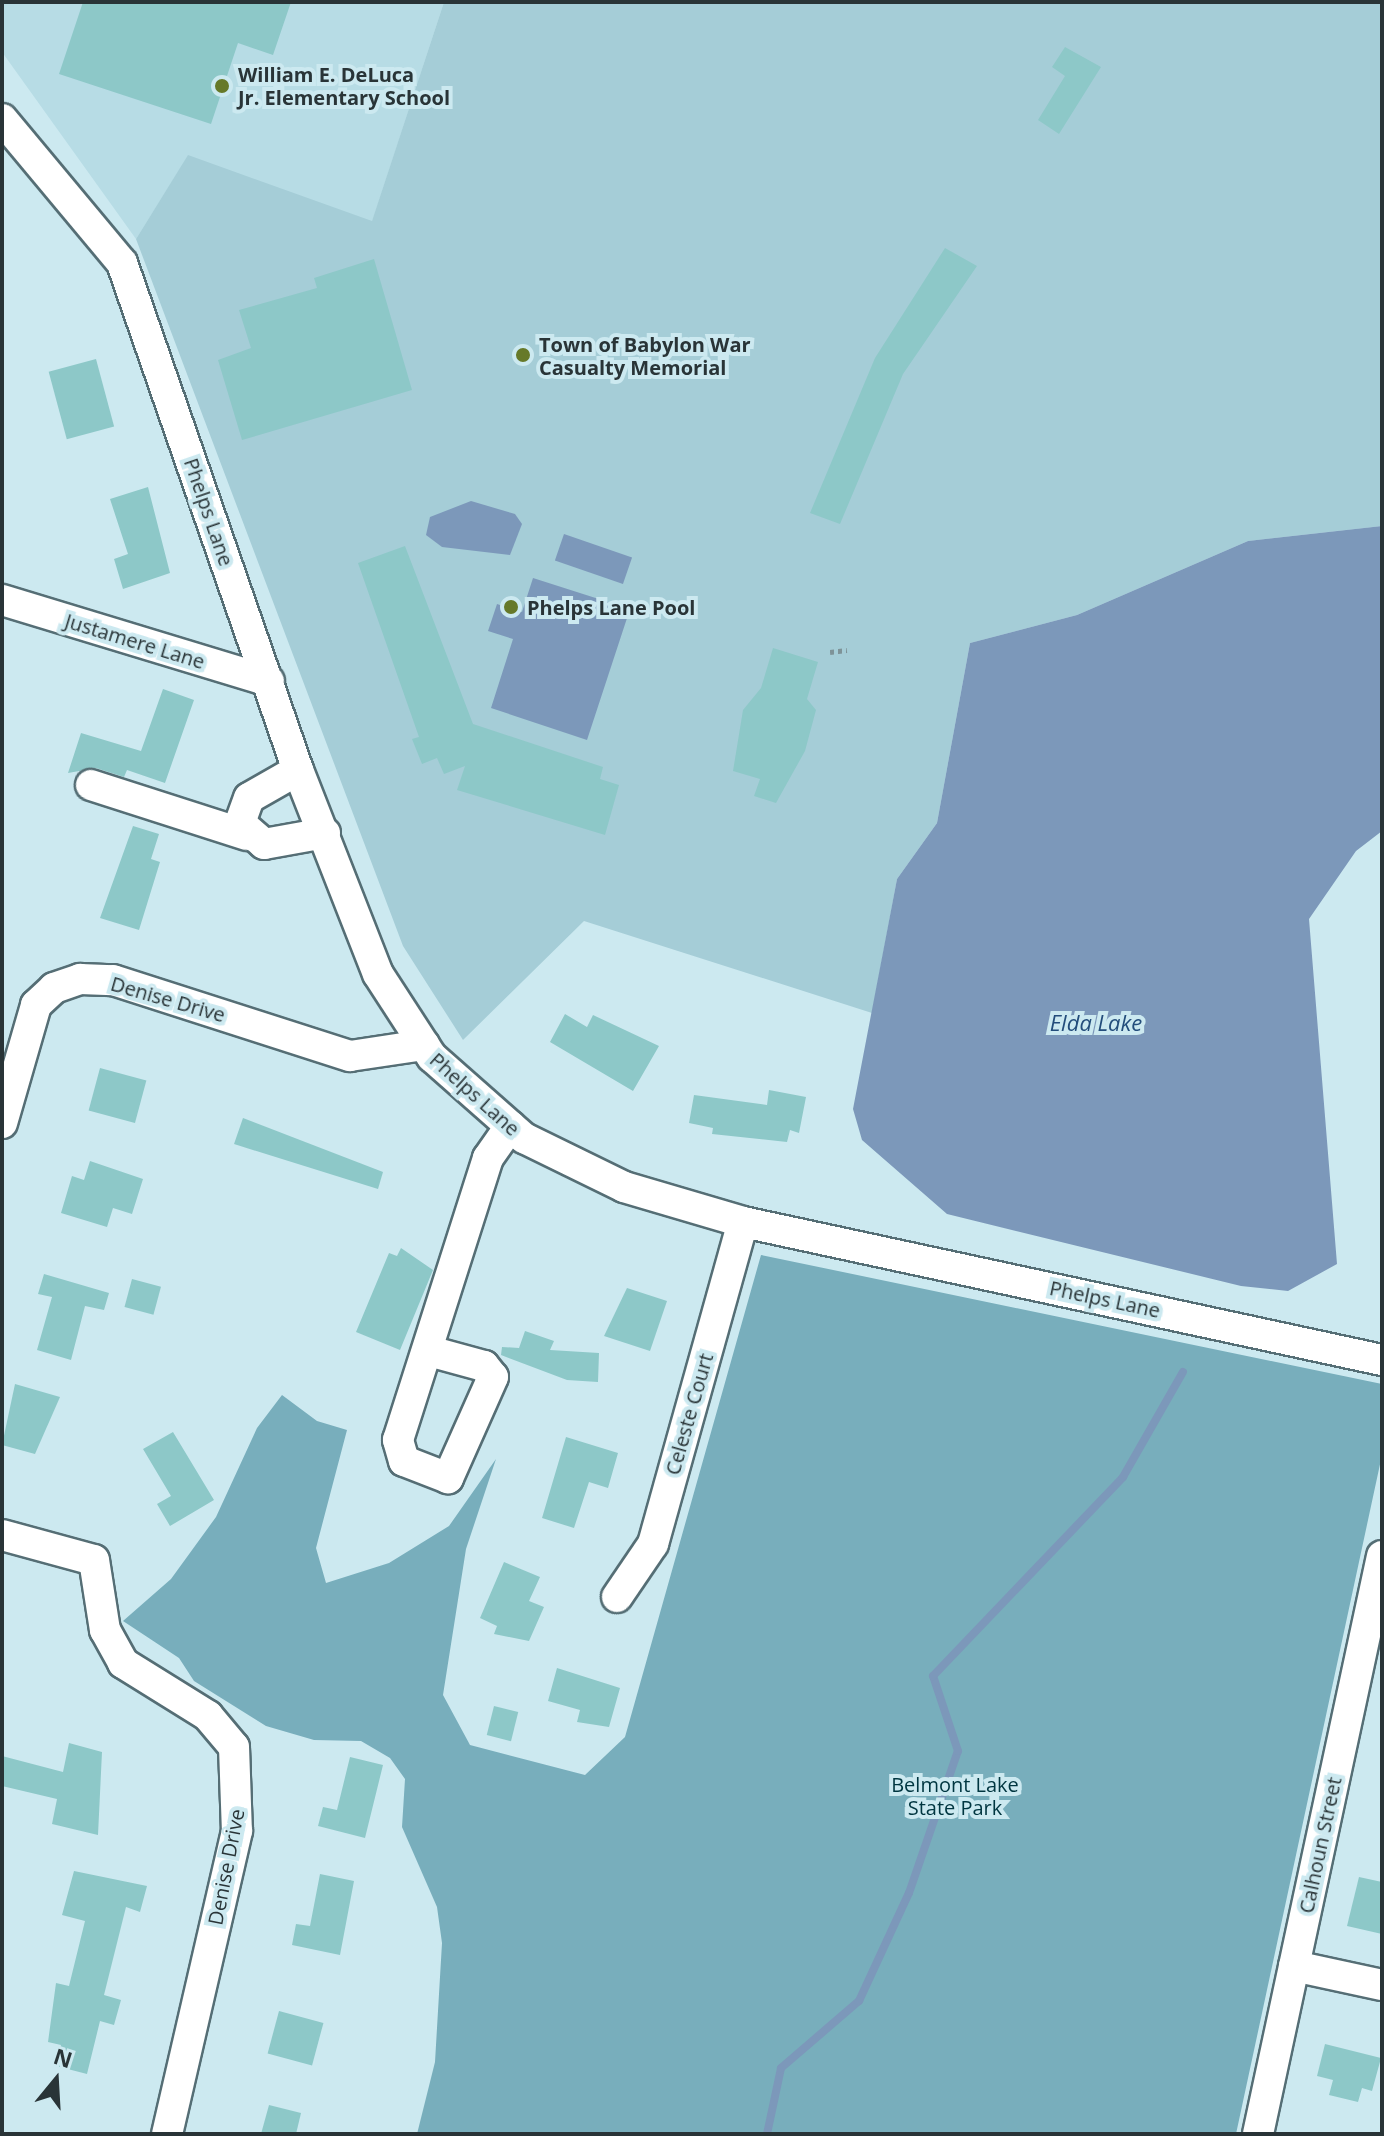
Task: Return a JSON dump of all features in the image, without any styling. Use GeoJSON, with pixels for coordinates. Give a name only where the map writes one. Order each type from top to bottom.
{"type":"FeatureCollection","features":[{"type":"Feature","properties":{"kind":"street","name":"Phelps Lane"},"geometry":{"type":"LineString","coordinates":[[2,119],[122,263],[298,770],[378,974],[424,1045],[510,1126],[624,1187],[743,1222],[1382,1360]]}},
{"type":"Feature","properties":{"kind":"street","name":"Justamere Lane"},"geometry":{"type":"LineString","coordinates":[[2,600],[269,681]]}},
{"type":"Feature","properties":{"kind":"street"},"geometry":{"type":"LineString","coordinates":[[247,835],[240,823],[249,798],[298,770]]}},
{"type":"Feature","properties":{"kind":"street"},"geometry":{"type":"LineString","coordinates":[[91,785],[284,846],[325,833]]}},
{"type":"Feature","properties":{"kind":"street","name":"Denise Drive"},"geometry":{"type":"LineString","coordinates":[[3,1113],[36,1005],[54,988],[80,979],[113,980],[350,1056],[424,1045]]}},
{"type":"Feature","properties":{"kind":"street"},"geometry":{"type":"LineString","coordinates":[[429,1351],[488,1158],[510,1126]]}},
{"type":"Feature","properties":{"kind":"street","name":"Celeste Court"},"geometry":{"type":"LineString","coordinates":[[617,1597],[653,1544],[743,1222]]}},
{"type":"Feature","properties":{"kind":"street","name":"Denise Drive"},"geometry":{"type":"LineString","coordinates":[[2,1535],[94,1560],[105,1630],[123,1663],[208,1716],[234,1747],[237,1831],[167,2134]]}},
{"type":"Feature","properties":{"kind":"street","name":"Calhoun Street"},"geometry":{"type":"LineString","coordinates":[[1258,2134],[1294,1966],[1370,1674],[1382,1556]]}},
{"type":"Feature","properties":{"kind":"street"},"geometry":{"type":"LineString","coordinates":[[1294,1966],[1382,1985]]}},
{"type":"Feature","properties":{"kind":"path"},"geometry":{"type":"LineString","coordinates":[[830,652],[847,650]]}},
{"type":"Feature","properties":{"kind":"shaded area","name":"William E. DeLuca Jr. Elementary School"},"geometry":{"type":"Polygon","coordinates":[[[2,2],[444,2],[372,222],[188,156],[136,239],[2,52],[2,2]]]}},
{"type":"Feature","properties":{"kind":"shaded area"},"geometry":{"type":"Polygon","coordinates":[[[444,2],[1382,2],[1382,526],[1248,541],[1077,615],[970,643],[937,823],[897,879],[872,1013],[584,921],[463,1040],[403,946],[136,239],[188,155],[372,221],[444,2]]]}},
{"type":"Feature","properties":{"kind":"green space","name":"Belmont Lake State Park"},"geometry":{"type":"Polygon","coordinates":[[[761,1255],[1382,1384],[1382,1455],[1236,2134],[417,2134],[435,2062],[442,1943],[437,1907],[402,1827],[405,1779],[390,1758],[361,1741],[314,1740],[266,1726],[194,1681],[179,1658],[123,1621],[171,1579],[216,1517],[257,1428],[282,1395],[317,1421],[347,1430],[316,1548],[326,1583],[389,1563],[449,1526],[496,1459],[466,1549],[443,1695],[470,1745],[585,1775],[625,1737],[761,1255]]]}},
{"type":"Feature","properties":{"kind":"water"},"geometry":{"type":"Polygon","coordinates":[[[471,501],[515,514],[522,524],[510,555],[442,547],[426,535],[430,517],[471,501]]]}},
{"type":"Feature","properties":{"kind":"water","name":"Elda Lake"},"geometry":{"type":"Polygon","coordinates":[[[1382,526],[1382,831],[1356,851],[1309,919],[1337,1264],[1288,1291],[1241,1286],[947,1214],[862,1140],[853,1109],[897,879],[937,823],[970,643],[1077,615],[1248,541],[1382,526]]]}},
{"type":"Feature","properties":{"kind":"water"},"geometry":{"type":"Polygon","coordinates":[[[564,534],[632,557],[623,584],[555,560],[564,534]]]}},
{"type":"Feature","properties":{"kind":"water"},"geometry":{"type":"Polygon","coordinates":[[[533,578],[630,609],[587,740],[491,708],[513,639],[488,631],[497,604],[522,612],[533,578]]]}},
{"type":"Feature","properties":{"kind":"building"},"geometry":{"type":"Polygon","coordinates":[[[83,2],[291,2],[273,55],[238,43],[211,124],[59,74],[83,2]]]}},
{"type":"Feature","properties":{"kind":"building"},"geometry":{"type":"Polygon","coordinates":[[[1065,47],[1101,67],[1059,134],[1038,120],[1065,76],[1052,67],[1065,47]]]}},
{"type":"Feature","properties":{"kind":"building"},"geometry":{"type":"Polygon","coordinates":[[[945,248],[977,266],[903,374],[840,524],[810,513],[875,358],[945,248]]]}},
{"type":"Feature","properties":{"kind":"building"},"geometry":{"type":"Polygon","coordinates":[[[374,259],[412,390],[242,440],[218,360],[251,348],[239,310],[317,288],[314,278],[374,259]]]}},
{"type":"Feature","properties":{"kind":"building"},"geometry":{"type":"Polygon","coordinates":[[[96,359],[114,427],[67,439],[49,372],[96,359]]]}},
{"type":"Feature","properties":{"kind":"building"},"geometry":{"type":"Polygon","coordinates":[[[148,487],[170,573],[123,589],[114,559],[128,554],[110,499],[148,487]]]}},
{"type":"Feature","properties":{"kind":"building"},"geometry":{"type":"Polygon","coordinates":[[[405,546],[473,724],[603,767],[600,779],[619,785],[605,835],[457,790],[465,766],[444,774],[437,758],[422,764],[412,739],[419,737],[358,563],[405,546]]]}},
{"type":"Feature","properties":{"kind":"building"},"geometry":{"type":"Polygon","coordinates":[[[773,648],[818,662],[807,699],[816,710],[805,751],[776,803],[754,796],[760,779],[733,771],[743,710],[761,688],[773,648]]]}},
{"type":"Feature","properties":{"kind":"building"},"geometry":{"type":"Polygon","coordinates":[[[163,689],[194,700],[165,783],[127,770],[124,777],[96,768],[68,773],[81,733],[141,751],[163,689]]]}},
{"type":"Feature","properties":{"kind":"building"},"geometry":{"type":"Polygon","coordinates":[[[133,826],[159,834],[151,859],[160,862],[139,930],[100,918],[133,826]]]}},
{"type":"Feature","properties":{"kind":"building"},"geometry":{"type":"Polygon","coordinates":[[[565,1014],[587,1027],[593,1015],[659,1046],[633,1091],[550,1042],[565,1014]]]}},
{"type":"Feature","properties":{"kind":"building"},"geometry":{"type":"Polygon","coordinates":[[[100,1068],[146,1080],[135,1123],[89,1111],[100,1068]]]}},
{"type":"Feature","properties":{"kind":"building"},"geometry":{"type":"Polygon","coordinates":[[[769,1090],[806,1097],[799,1133],[790,1130],[787,1142],[712,1134],[713,1128],[689,1123],[694,1095],[767,1105],[769,1090]]]}},
{"type":"Feature","properties":{"kind":"building"},"geometry":{"type":"Polygon","coordinates":[[[243,1118],[383,1172],[378,1189],[234,1144],[243,1118]]]}},
{"type":"Feature","properties":{"kind":"building"},"geometry":{"type":"Polygon","coordinates":[[[90,1161],[143,1179],[132,1214],[113,1208],[107,1227],[61,1213],[72,1176],[84,1180],[90,1161]]]}},
{"type":"Feature","properties":{"kind":"building"},"geometry":{"type":"Polygon","coordinates":[[[401,1248],[433,1270],[400,1350],[356,1332],[389,1253],[397,1256],[401,1248]]]}},
{"type":"Feature","properties":{"kind":"building"},"geometry":{"type":"Polygon","coordinates":[[[44,1274],[109,1293],[104,1310],[85,1306],[71,1360],[37,1350],[52,1297],[38,1294],[44,1274]]]}},
{"type":"Feature","properties":{"kind":"building"},"geometry":{"type":"Polygon","coordinates":[[[132,1279],[161,1287],[153,1315],[124,1307],[132,1279]]]}},
{"type":"Feature","properties":{"kind":"building"},"geometry":{"type":"Polygon","coordinates":[[[627,1288],[667,1301],[650,1351],[604,1336],[627,1288]]]}},
{"type":"Feature","properties":{"kind":"building"},"geometry":{"type":"Polygon","coordinates":[[[525,1331],[554,1341],[550,1350],[599,1353],[598,1382],[567,1380],[501,1355],[502,1347],[519,1348],[525,1331]]]}},
{"type":"Feature","properties":{"kind":"building"},"geometry":{"type":"Polygon","coordinates":[[[15,1384],[60,1397],[35,1454],[2,1445],[15,1384]]]}},
{"type":"Feature","properties":{"kind":"building"},"geometry":{"type":"Polygon","coordinates":[[[173,1432],[214,1500],[170,1526],[157,1504],[171,1496],[143,1449],[173,1432]]]}},
{"type":"Feature","properties":{"kind":"building"},"geometry":{"type":"Polygon","coordinates":[[[566,1437],[618,1453],[608,1488],[589,1482],[574,1528],[542,1518],[566,1437]]]}},
{"type":"Feature","properties":{"kind":"building"},"geometry":{"type":"Polygon","coordinates":[[[504,1562],[540,1577],[529,1601],[544,1607],[529,1641],[494,1634],[497,1626],[480,1618],[504,1562]]]}},
{"type":"Feature","properties":{"kind":"building"},"geometry":{"type":"Polygon","coordinates":[[[557,1668],[620,1688],[609,1727],[577,1722],[580,1710],[548,1701],[557,1668]]]}},
{"type":"Feature","properties":{"kind":"building"},"geometry":{"type":"Polygon","coordinates":[[[494,1706],[518,1712],[511,1741],[487,1735],[494,1706]]]}},
{"type":"Feature","properties":{"kind":"building"},"geometry":{"type":"Polygon","coordinates":[[[69,1743],[102,1752],[98,1835],[52,1824],[57,1799],[2,1786],[2,1756],[63,1772],[69,1743]]]}},
{"type":"Feature","properties":{"kind":"building"},"geometry":{"type":"Polygon","coordinates":[[[350,1757],[383,1765],[365,1838],[318,1826],[323,1807],[337,1810],[350,1757]]]}},
{"type":"Feature","properties":{"kind":"building"},"geometry":{"type":"Polygon","coordinates":[[[74,1871],[147,1886],[140,1912],[126,1907],[104,1995],[121,2000],[114,2025],[100,2021],[87,2074],[56,2066],[61,2045],[48,2042],[56,1983],[69,1986],[85,1921],[62,1915],[74,1871]]]}},
{"type":"Feature","properties":{"kind":"building"},"geometry":{"type":"Polygon","coordinates":[[[320,1874],[354,1881],[340,1955],[292,1945],[296,1924],[310,1926],[320,1874]]]}},
{"type":"Feature","properties":{"kind":"building"},"geometry":{"type":"Polygon","coordinates":[[[1359,1877],[1382,1882],[1382,1934],[1347,1926],[1359,1877]]]}},
{"type":"Feature","properties":{"kind":"building"},"geometry":{"type":"Polygon","coordinates":[[[279,2011],[323,2023],[312,2065],[268,2054],[279,2011]]]}},
{"type":"Feature","properties":{"kind":"building"},"geometry":{"type":"Polygon","coordinates":[[[1325,2044],[1381,2058],[1372,2091],[1362,2088],[1358,2102],[1329,2095],[1333,2080],[1317,2076],[1325,2044]]]}},
{"type":"Feature","properties":{"kind":"building"},"geometry":{"type":"Polygon","coordinates":[[[269,2105],[301,2113],[296,2134],[261,2134],[269,2105]]]}},
{"type":"Feature","properties":{"kind":"waterway"},"geometry":{"type":"LineString","coordinates":[[767,2134],[781,2068],[859,2001],[909,1893],[958,1751],[933,1676],[1123,1477],[1183,1372]]}},
{"type":"Feature","properties":{"kind":"place","name":"William E. DeLuca Jr. Elementary School"},"geometry":{"type":"Point","coordinates":[222,86]}},
{"type":"Feature","properties":{"kind":"place","name":"Town of Babylon War Casualty Memorial"},"geometry":{"type":"Point","coordinates":[523,355]}},
{"type":"Feature","properties":{"kind":"place","name":"Phelps Lane Pool"},"geometry":{"type":"Point","coordinates":[511,607]}}]}
